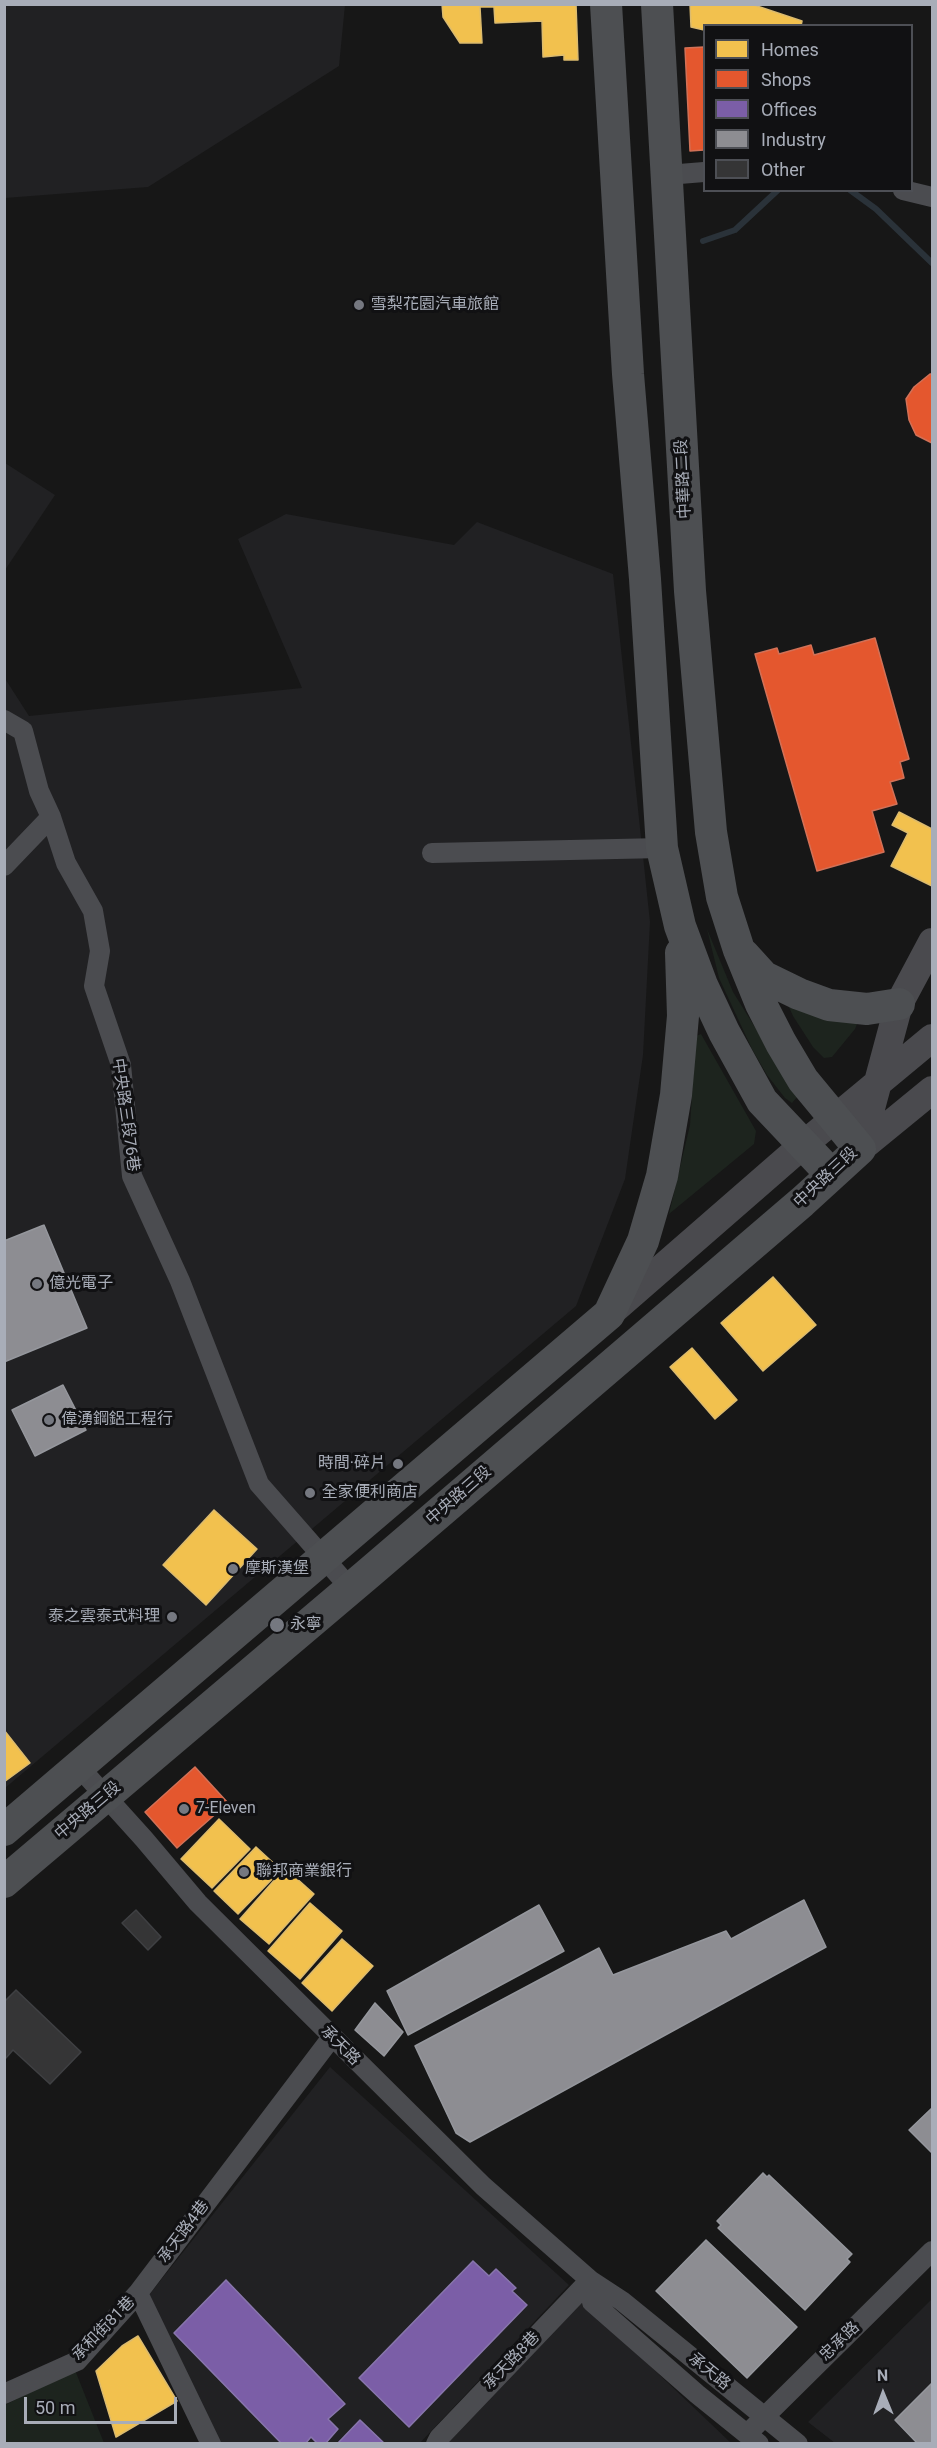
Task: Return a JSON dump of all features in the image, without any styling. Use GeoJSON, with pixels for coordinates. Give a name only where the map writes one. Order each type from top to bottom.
{"type":"FeatureCollection","features":[{"type":"Feature","properties":{"kind":"main road"},"geometry":{"type":"LineString","coordinates":[[606,4],[628,374],[645,579],[662,848],[680,926],[702,985],[742,1068],[772,1114],[831,1174]]}},
{"type":"Feature","properties":{"kind":"main road","name":"中華路二段"},"geometry":{"type":"LineString","coordinates":[[657,4],[690,591],[711,832],[722,897],[739,950],[761,1004],[781,1043],[803,1080],[860,1149]]}},
{"type":"Feature","properties":{"kind":"main road"},"geometry":{"type":"LineString","coordinates":[[609,1314],[643,1241],[664,1164],[676,1095],[683,1016],[680,926]]}},
{"type":"Feature","properties":{"kind":"main road","name":"中央路三段"},"geometry":{"type":"LineString","coordinates":[[4,1882],[351,1588],[860,1149],[899,1004],[933,942]]}},
{"type":"Feature","properties":{"kind":"main road"},"geometry":{"type":"LineString","coordinates":[[739,950],[764,976],[799,994],[829,1005],[867,1009],[899,1004]]}},
{"type":"Feature","properties":{"kind":"main road"},"geometry":{"type":"LineString","coordinates":[[4,1830],[609,1314],[803,1145],[933,1038]]}},
{"type":"Feature","properties":{"kind":"main road"},"geometry":{"type":"LineString","coordinates":[[860,1149],[933,1090]]}},
{"type":"Feature","properties":{"kind":"street"},"geometry":{"type":"LineString","coordinates":[[668,175],[703,172]]}},
{"type":"Feature","properties":{"kind":"street"},"geometry":{"type":"LineString","coordinates":[[912,192],[933,197]]}},
{"type":"Feature","properties":{"kind":"street","name":"中央路三段76巷"},"geometry":{"type":"LineString","coordinates":[[4,720],[23,731],[39,791],[51,817],[66,863],[93,911],[100,951],[94,986],[121,1065],[132,1176],[180,1281],[259,1484],[322,1559],[351,1588]]}},
{"type":"Feature","properties":{"kind":"street"},"geometry":{"type":"LineString","coordinates":[[4,866],[51,817]]}},
{"type":"Feature","properties":{"kind":"street"},"geometry":{"type":"LineString","coordinates":[[432,853],[662,848]]}},
{"type":"Feature","properties":{"kind":"street","name":"承天路"},"geometry":{"type":"LineString","coordinates":[[79,1767],[198,1903],[483,2186],[590,2280],[622,2301],[798,2444]]}},
{"type":"Feature","properties":{"kind":"street","name":"承天路4巷"},"geometry":{"type":"LineString","coordinates":[[138,2293],[332,2037]]}},
{"type":"Feature","properties":{"kind":"street","name":"忠承路"},"geometry":{"type":"LineString","coordinates":[[753,2439],[763,2417],[933,2251]]}},
{"type":"Feature","properties":{"kind":"street","name":"承天路"},"geometry":{"type":"LineString","coordinates":[[590,2280],[592,2302],[697,2394],[753,2439]]}},
{"type":"Feature","properties":{"kind":"street","name":"承天路8巷"},"geometry":{"type":"LineString","coordinates":[[436,2444],[439,2438],[590,2280]]}},
{"type":"Feature","properties":{"kind":"street"},"geometry":{"type":"LineString","coordinates":[[138,2293],[211,2444]]}},
{"type":"Feature","properties":{"kind":"street","name":"承和街81巷"},"geometry":{"type":"LineString","coordinates":[[4,2394],[77,2361],[138,2293]]}},
{"type":"Feature","properties":{"kind":"shaded area"},"geometry":{"type":"Polygon","coordinates":[[[5,4],[345,5],[339,66],[148,187],[5,198],[5,4]]]}},
{"type":"Feature","properties":{"kind":"shaded area"},"geometry":{"type":"Polygon","coordinates":[[[5,463],[55,495],[5,570],[5,463]]]}},
{"type":"Feature","properties":{"kind":"shaded area"},"geometry":{"type":"Polygon","coordinates":[[[286,514],[454,545],[477,522],[613,574],[650,922],[643,1055],[625,1179],[576,1306],[5,1788],[4,677],[29,716],[302,688],[238,539],[286,514]]]}},
{"type":"Feature","properties":{"kind":"shaded area"},"geometry":{"type":"Polygon","coordinates":[[[707,929],[733,992],[798,1096],[792,1103],[785,1098],[767,1075],[752,1049],[719,978],[707,929]]]}},
{"type":"Feature","properties":{"kind":"shaded area"},"geometry":{"type":"Polygon","coordinates":[[[785,998],[854,1020],[857,1024],[855,1029],[832,1057],[824,1058],[813,1047],[793,1016],[785,998]]]}},
{"type":"Feature","properties":{"kind":"shaded area"},"geometry":{"type":"Polygon","coordinates":[[[701,1034],[756,1131],[754,1144],[669,1214],[690,1125],[696,1036],[701,1034]]]}},
{"type":"Feature","properties":{"kind":"shaded area"},"geometry":{"type":"Polygon","coordinates":[[[330,2067],[569,2285],[419,2444],[214,2443],[149,2295],[330,2067]]]}},
{"type":"Feature","properties":{"kind":"shaded area"},"geometry":{"type":"Polygon","coordinates":[[[932,2299],[932,2443],[835,2443],[808,2422],[932,2299]]]}},
{"type":"Feature","properties":{"kind":"shaded area"},"geometry":{"type":"Polygon","coordinates":[[[583,2302],[731,2443],[440,2444],[583,2302]]]}},
{"type":"Feature","properties":{"kind":"shaded area"},"geometry":{"type":"Polygon","coordinates":[[[75,2370],[104,2443],[5,2444],[5,2405],[75,2370]]]}},
{"type":"Feature","properties":{"kind":"building: Homes"},"geometry":{"type":"Polygon","coordinates":[[[442,4],[576,4],[578,60],[564,60],[564,55],[543,57],[542,21],[495,23],[494,7],[480,7],[482,43],[460,43],[443,17],[442,4]]]}},
{"type":"Feature","properties":{"kind":"building: Homes"},"geometry":{"type":"Polygon","coordinates":[[[690,4],[751,4],[802,21],[801,24],[703,24],[703,30],[691,27],[690,4]]]}},
{"type":"Feature","properties":{"kind":"building: Homes"},"geometry":{"type":"Polygon","coordinates":[[[899,812],[932,829],[932,886],[891,866],[908,833],[892,825],[899,812]]]}},
{"type":"Feature","properties":{"kind":"building: Homes"},"geometry":{"type":"Polygon","coordinates":[[[773,1277],[816,1325],[763,1371],[721,1323],[773,1277]]]}},
{"type":"Feature","properties":{"kind":"building: Homes"},"geometry":{"type":"Polygon","coordinates":[[[692,1348],[737,1400],[715,1419],[670,1367],[692,1348]]]}},
{"type":"Feature","properties":{"kind":"building: Homes"},"geometry":{"type":"Polygon","coordinates":[[[214,1510],[257,1549],[206,1605],[163,1565],[214,1510]]]}},
{"type":"Feature","properties":{"kind":"building: Homes"},"geometry":{"type":"Polygon","coordinates":[[[4,1730],[30,1763],[4,1782],[4,1730]]]}},
{"type":"Feature","properties":{"kind":"building: Homes"},"geometry":{"type":"Polygon","coordinates":[[[219,1819],[250,1849],[212,1888],[181,1859],[219,1819]]]}},
{"type":"Feature","properties":{"kind":"building: Homes"},"geometry":{"type":"Polygon","coordinates":[[[256,1847],[281,1870],[238,1914],[214,1891],[256,1847]]]}},
{"type":"Feature","properties":{"kind":"building: Homes"},"geometry":{"type":"Polygon","coordinates":[[[285,1868],[314,1894],[269,1944],[240,1919],[285,1868]]]}},
{"type":"Feature","properties":{"kind":"building: Homes"},"geometry":{"type":"Polygon","coordinates":[[[310,1903],[342,1931],[300,1979],[268,1951],[310,1903]]]}},
{"type":"Feature","properties":{"kind":"building: Homes"},"geometry":{"type":"Polygon","coordinates":[[[342,1939],[373,1966],[332,2011],[302,1983],[342,1939]]]}},
{"type":"Feature","properties":{"kind":"building: Homes"},"geometry":{"type":"Polygon","coordinates":[[[138,2336],[177,2401],[116,2437],[96,2371],[122,2346],[138,2336]]]}},
{"type":"Feature","properties":{"kind":"building: Shops"},"geometry":{"type":"Polygon","coordinates":[[[703,47],[703,150],[690,151],[685,48],[703,47]]]}},
{"type":"Feature","properties":{"kind":"building: Shops"},"geometry":{"type":"Polygon","coordinates":[[[932,374],[932,443],[916,435],[909,420],[906,399],[914,387],[932,374]]]}},
{"type":"Feature","properties":{"kind":"building: Shops"},"geometry":{"type":"Polygon","coordinates":[[[875,638],[909,759],[900,762],[904,778],[890,782],[897,804],[872,811],[884,852],[817,871],[755,654],[777,648],[779,654],[811,645],[814,655],[875,638]]]}},
{"type":"Feature","properties":{"kind":"building: Shops","name":"7-Eleven"},"geometry":{"type":"Polygon","coordinates":[[[195,1767],[228,1803],[177,1848],[145,1812],[195,1767]]]}},
{"type":"Feature","properties":{"kind":"building: Offices"},"geometry":{"type":"Polygon","coordinates":[[[473,2261],[489,2276],[496,2269],[516,2288],[512,2291],[527,2305],[409,2427],[359,2378],[473,2261]]]}},
{"type":"Feature","properties":{"kind":"building: Offices"},"geometry":{"type":"Polygon","coordinates":[[[226,2280],[345,2404],[328,2419],[338,2429],[325,2444],[318,2444],[311,2437],[305,2444],[282,2444],[174,2333],[226,2280]]]}},
{"type":"Feature","properties":{"kind":"building: Offices"},"geometry":{"type":"Polygon","coordinates":[[[360,2420],[385,2444],[337,2444],[360,2420]]]}},
{"type":"Feature","properties":{"kind":"building: Industry","name":"億光電子"},"geometry":{"type":"Polygon","coordinates":[[[44,1225],[87,1328],[4,1362],[4,1241],[44,1225]]]}},
{"type":"Feature","properties":{"kind":"building: Industry","name":"偉湧鋼鋁工程行"},"geometry":{"type":"Polygon","coordinates":[[[63,1385],[86,1430],[35,1456],[12,1410],[63,1385]]]}},
{"type":"Feature","properties":{"kind":"building: Industry"},"geometry":{"type":"Polygon","coordinates":[[[804,1900],[826,1947],[470,2142],[456,2133],[415,2046],[599,1948],[613,1975],[726,1931],[731,1939],[804,1900]]]}},
{"type":"Feature","properties":{"kind":"building: Industry"},"geometry":{"type":"Polygon","coordinates":[[[539,1905],[564,1951],[408,2035],[387,1991],[539,1905]]]}},
{"type":"Feature","properties":{"kind":"building: Industry"},"geometry":{"type":"Polygon","coordinates":[[[375,2003],[403,2032],[384,2056],[355,2030],[375,2003]]]}},
{"type":"Feature","properties":{"kind":"building: Industry"},"geometry":{"type":"Polygon","coordinates":[[[932,2108],[932,2153],[909,2130],[932,2108]]]}},
{"type":"Feature","properties":{"kind":"building: Industry"},"geometry":{"type":"Polygon","coordinates":[[[763,2173],[767,2177],[769,2175],[852,2254],[847,2259],[850,2262],[805,2310],[718,2228],[721,2225],[717,2221],[763,2173]]]}},
{"type":"Feature","properties":{"kind":"building: Industry"},"geometry":{"type":"Polygon","coordinates":[[[706,2240],[797,2327],[747,2378],[656,2291],[706,2240]]]}},
{"type":"Feature","properties":{"kind":"building: Industry"},"geometry":{"type":"Polygon","coordinates":[[[932,2383],[932,2444],[918,2444],[895,2420],[932,2383]]]}},
{"type":"Feature","properties":{"kind":"building: Other"},"geometry":{"type":"Polygon","coordinates":[[[136,1910],[161,1937],[148,1950],[122,1923],[136,1910]]]}},
{"type":"Feature","properties":{"kind":"building: Other"},"geometry":{"type":"Polygon","coordinates":[[[16,1990],[81,2052],[50,2084],[13,2050],[6,2058],[4,2057],[4,2002],[16,1990]]]}},
{"type":"Feature","properties":{"kind":"waterway"},"geometry":{"type":"LineString","coordinates":[[703,241],[735,230],[776,192]]}},
{"type":"Feature","properties":{"kind":"waterway"},"geometry":{"type":"LineString","coordinates":[[853,192],[876,209],[932,263]]}},
{"type":"Feature","properties":{"kind":"place","name":"雪梨花園汽車旅館"},"geometry":{"type":"Point","coordinates":[359,305]}},
{"type":"Feature","properties":{"kind":"place","name":"億光電子"},"geometry":{"type":"Point","coordinates":[37,1284]}},
{"type":"Feature","properties":{"kind":"place","name":"偉湧鋼鋁工程行"},"geometry":{"type":"Point","coordinates":[49,1420]}},
{"type":"Feature","properties":{"kind":"place","name":"時間·碎片"},"geometry":{"type":"Point","coordinates":[398,1464]}},
{"type":"Feature","properties":{"kind":"place","name":"全家便利商店"},"geometry":{"type":"Point","coordinates":[310,1493]}},
{"type":"Feature","properties":{"kind":"place","name":"摩斯漢堡"},"geometry":{"type":"Point","coordinates":[233,1569]}},
{"type":"Feature","properties":{"kind":"place","name":"泰之雲泰式料理"},"geometry":{"type":"Point","coordinates":[172,1617]}},
{"type":"Feature","properties":{"kind":"place","name":"永寧"},"geometry":{"type":"Point","coordinates":[277,1625]}},
{"type":"Feature","properties":{"kind":"place","name":"7-Eleven"},"geometry":{"type":"Point","coordinates":[184,1809]}},
{"type":"Feature","properties":{"kind":"place","name":"聯邦商業銀行"},"geometry":{"type":"Point","coordinates":[244,1872]}}]}
